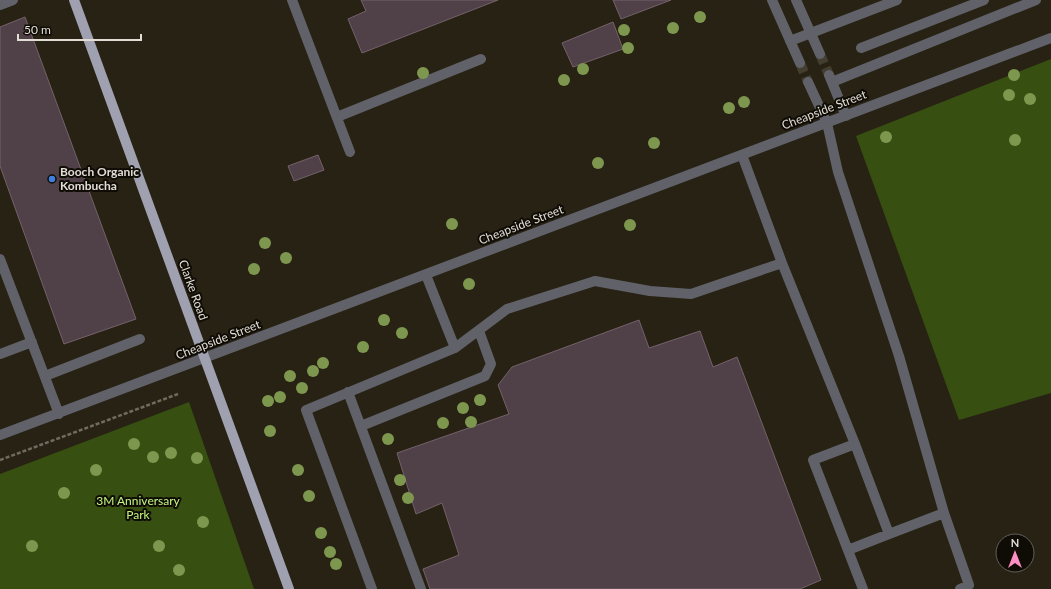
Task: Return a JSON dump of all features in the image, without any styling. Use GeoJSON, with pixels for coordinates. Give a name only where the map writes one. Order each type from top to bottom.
{"type":"FeatureCollection","features":[{"type":"Feature","properties":{"kind":"main road","name":"Clarke Road"},"geometry":{"type":"LineString","coordinates":[[74,0],[289,589]]}},
{"type":"Feature","properties":{"kind":"street"},"geometry":{"type":"LineString","coordinates":[[0,5],[12,0]]}},
{"type":"Feature","properties":{"kind":"street"},"geometry":{"type":"LineString","coordinates":[[292,0],[350,152]]}},
{"type":"Feature","properties":{"kind":"street"},"geometry":{"type":"LineString","coordinates":[[772,0],[800,63]]}},
{"type":"Feature","properties":{"kind":"street"},"geometry":{"type":"LineString","coordinates":[[796,0],[820,54]]}},
{"type":"Feature","properties":{"kind":"street"},"geometry":{"type":"LineString","coordinates":[[790,41],[898,0]]}},
{"type":"Feature","properties":{"kind":"street"},"geometry":{"type":"LineString","coordinates":[[861,48],[984,0]]}},
{"type":"Feature","properties":{"kind":"street"},"geometry":{"type":"LineString","coordinates":[[846,116],[830,79],[1036,0]]}},
{"type":"Feature","properties":{"kind":"street","name":"Cheapside Street"},"geometry":{"type":"LineString","coordinates":[[0,435],[205,360],[1051,38]]}},
{"type":"Feature","properties":{"kind":"street"},"geometry":{"type":"LineString","coordinates":[[337,117],[481,59]]}},
{"type":"Feature","properties":{"kind":"street"},"geometry":{"type":"LineString","coordinates":[[808,82],[827,123],[838,172],[899,356],[944,513],[969,585],[960,589]]}},
{"type":"Feature","properties":{"kind":"street"},"geometry":{"type":"LineString","coordinates":[[742,155],[782,262],[855,444],[889,534]]}},
{"type":"Feature","properties":{"kind":"street"},"geometry":{"type":"LineString","coordinates":[[0,259],[59,414]]}},
{"type":"Feature","properties":{"kind":"street"},"geometry":{"type":"LineString","coordinates":[[372,589],[306,410],[456,348],[507,309],[594,281],[650,291],[691,294],[782,262]]}},
{"type":"Feature","properties":{"kind":"street"},"geometry":{"type":"LineString","coordinates":[[426,275],[456,348]]}},
{"type":"Feature","properties":{"kind":"street"},"geometry":{"type":"LineString","coordinates":[[361,426],[485,376],[491,364],[479,331]]}},
{"type":"Feature","properties":{"kind":"street"},"geometry":{"type":"LineString","coordinates":[[45,376],[140,339]]}},
{"type":"Feature","properties":{"kind":"street"},"geometry":{"type":"LineString","coordinates":[[0,354],[32,342]]}},
{"type":"Feature","properties":{"kind":"street"},"geometry":{"type":"LineString","coordinates":[[348,392],[421,589]]}},
{"type":"Feature","properties":{"kind":"street"},"geometry":{"type":"LineString","coordinates":[[855,444],[813,460],[863,589]]}},
{"type":"Feature","properties":{"kind":"street"},"geometry":{"type":"LineString","coordinates":[[848,550],[944,513]]}},
{"type":"Feature","properties":{"kind":"path"},"geometry":{"type":"LineString","coordinates":[[0,460],[178,394]]}},
{"type":"Feature","properties":{"kind":"green space"},"geometry":{"type":"Polygon","coordinates":[[[1051,59],[1051,393],[959,420],[856,136],[1051,59]]]}},
{"type":"Feature","properties":{"kind":"green space","name":"3M Anniversary Park"},"geometry":{"type":"Polygon","coordinates":[[[189,402],[254,589],[0,589],[0,474],[189,402]]]}},
{"type":"Feature","properties":{"kind":"building"},"geometry":{"type":"Polygon","coordinates":[[[361,0],[498,0],[362,53],[348,19],[366,11],[361,0]]]}},
{"type":"Feature","properties":{"kind":"building"},"geometry":{"type":"Polygon","coordinates":[[[613,0],[671,0],[621,19],[613,0]]]}},
{"type":"Feature","properties":{"kind":"building"},"geometry":{"type":"Polygon","coordinates":[[[25,17],[136,319],[64,344],[0,166],[0,27],[25,17]]]}},
{"type":"Feature","properties":{"kind":"building"},"geometry":{"type":"Polygon","coordinates":[[[613,22],[623,49],[573,67],[562,43],[613,22]]]}},
{"type":"Feature","properties":{"kind":"building"},"geometry":{"type":"Polygon","coordinates":[[[318,155],[324,170],[294,181],[288,166],[318,155]]]}},
{"type":"Feature","properties":{"kind":"building"},"geometry":{"type":"Polygon","coordinates":[[[639,320],[649,348],[700,331],[713,367],[737,357],[821,580],[800,589],[430,589],[423,569],[459,555],[442,503],[416,514],[397,453],[509,414],[498,385],[512,367],[639,320]]]}},
{"type":"Feature","properties":{"kind":"tunnel"},"geometry":{"type":"LineString","coordinates":[[820,54],[829,75]]}},
{"type":"Feature","properties":{"kind":"tunnel"},"geometry":{"type":"LineString","coordinates":[[800,63],[808,82]]}},
{"type":"Feature","properties":{"kind":"place","name":"Booch Organic Kombucha"},"geometry":{"type":"Point","coordinates":[52,179]}}]}
